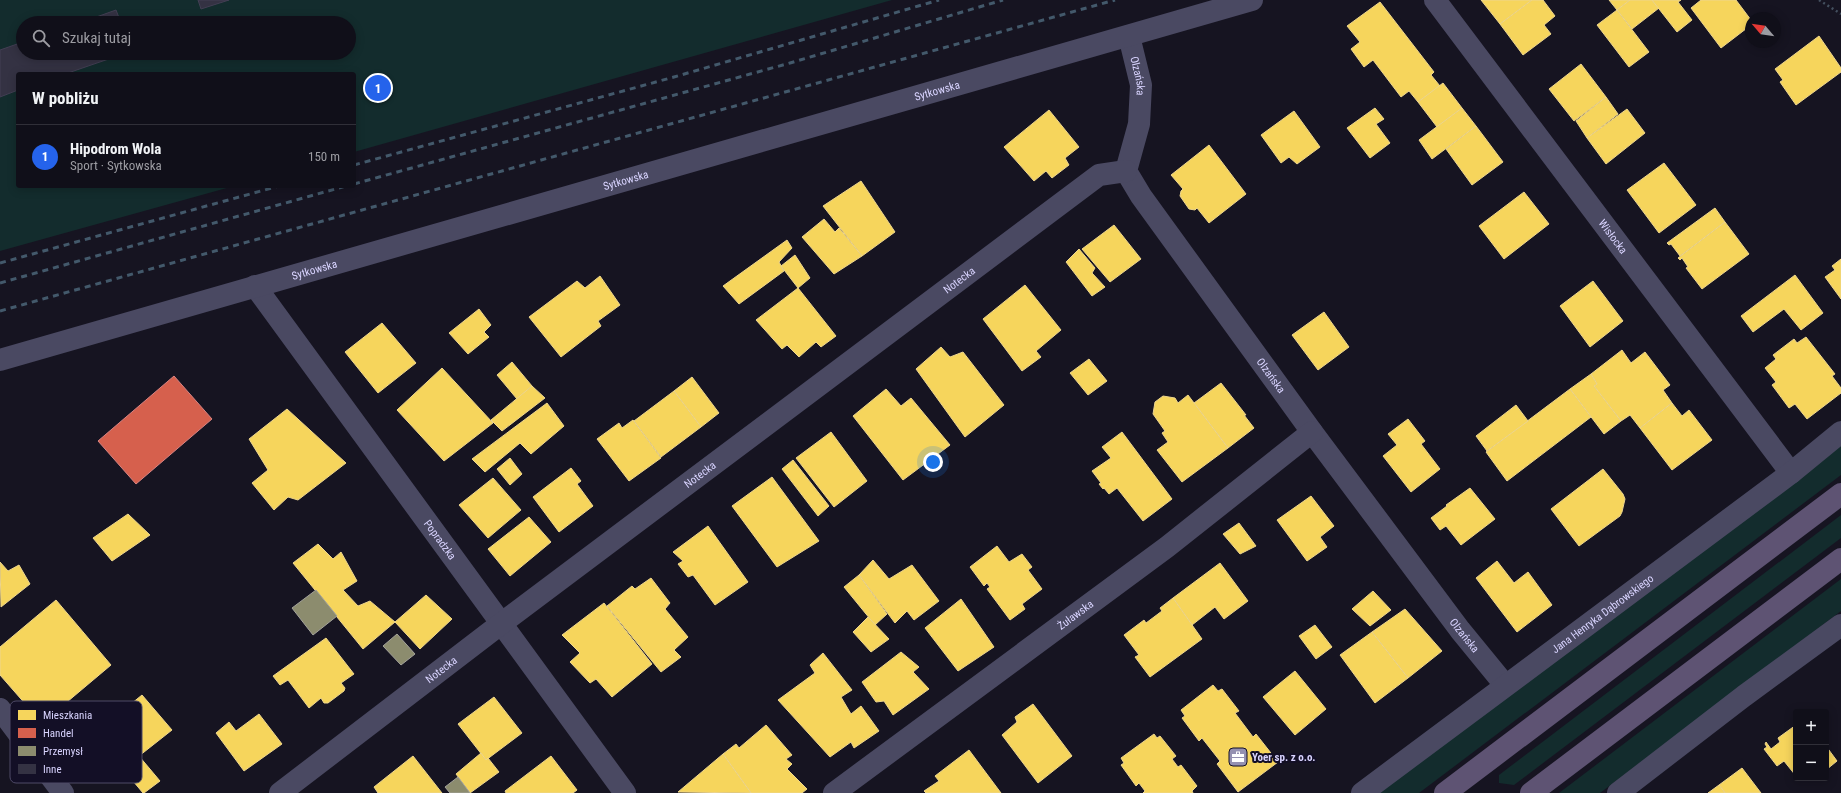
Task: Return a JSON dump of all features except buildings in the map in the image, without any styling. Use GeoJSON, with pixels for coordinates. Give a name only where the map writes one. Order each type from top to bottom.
{"type":"FeatureCollection","features":[{"type":"Feature","properties":{"kind":"main road"},"geometry":{"type":"LineString","coordinates":[[1445,793],[1841,494]]}},
{"type":"Feature","properties":{"kind":"main road"},"geometry":{"type":"LineString","coordinates":[[1531,793],[1841,559]]}},
{"type":"Feature","properties":{"kind":"street","name":"Sytkowska"},"geometry":{"type":"LineString","coordinates":[[0,360],[1252,0]]}},
{"type":"Feature","properties":{"kind":"street","name":"Wisłocka"},"geometry":{"type":"LineString","coordinates":[[1435,0],[1790,473]]}},
{"type":"Feature","properties":{"kind":"street","name":"Olzańska"},"geometry":{"type":"LineString","coordinates":[[1129,36],[1141,85],[1139,124],[1126,171],[1141,196],[1312,432],[1460,630],[1505,685]]}},
{"type":"Feature","properties":{"kind":"street","name":"Notecka"},"geometry":{"type":"LineString","coordinates":[[280,793],[502,623],[1099,176],[1126,171]]}},
{"type":"Feature","properties":{"kind":"street","name":"Popradzka"},"geometry":{"type":"LineString","coordinates":[[255,286],[625,793]]}},
{"type":"Feature","properties":{"kind":"street","name":"Żuławska"},"geometry":{"type":"LineString","coordinates":[[834,793],[1167,547],[1312,432]]}},
{"type":"Feature","properties":{"kind":"street","name":"Jana Henryka Dąbrowskiego"},"geometry":{"type":"LineString","coordinates":[[1362,793],[1790,473],[1841,432]]}},
{"type":"Feature","properties":{"kind":"street"},"geometry":{"type":"LineString","coordinates":[[1618,793],[1744,696],[1841,625]]}},
{"type":"Feature","properties":{"kind":"street"},"geometry":{"type":"LineString","coordinates":[[0,709],[10,722]]}},
{"type":"Feature","properties":{"kind":"street"},"geometry":{"type":"LineString","coordinates":[[56,783],[63,793]]}},
{"type":"Feature","properties":{"kind":"path"},"geometry":{"type":"LineString","coordinates":[[1820,0],[1841,14]]}},
{"type":"Feature","properties":{"kind":"green space"},"geometry":{"type":"Polygon","coordinates":[[[0,0],[892,0],[356,151],[356,72],[16,72],[16,188],[227,188],[0,251],[0,0]]]}},
{"type":"Feature","properties":{"kind":"green space"},"geometry":{"type":"Polygon","coordinates":[[[1841,443],[1841,475],[1419,793],[1373,793],[1841,443]]]}},
{"type":"Feature","properties":{"kind":"green space"},"geometry":{"type":"Polygon","coordinates":[[[1841,515],[1841,538],[1514,785],[1499,783],[1499,775],[1841,515]]]}},
{"type":"Feature","properties":{"kind":"green space"},"geometry":{"type":"Polygon","coordinates":[[[1841,579],[1841,611],[1600,793],[1559,793],[1841,579]]]}},
{"type":"Feature","properties":{"kind":"railway"},"geometry":{"type":"LineString","coordinates":[[356,164],[674,77],[939,0]]}},
{"type":"Feature","properties":{"kind":"railway"},"geometry":{"type":"LineString","coordinates":[[356,183],[790,63],[1003,0]]}},
{"type":"Feature","properties":{"kind":"railway"},"geometry":{"type":"LineString","coordinates":[[0,311],[1115,0]]}},
{"type":"Feature","properties":{"kind":"railway"},"geometry":{"type":"LineString","coordinates":[[0,263],[272,188]]}},
{"type":"Feature","properties":{"kind":"railway"},"geometry":{"type":"LineString","coordinates":[[0,283],[339,188]]}},
{"type":"Feature","properties":{"kind":"place","name":"Hipodrom Wola"},"geometry":{"type":"Point","coordinates":[378,88]}},
{"type":"Feature","properties":{"kind":"place","name":"Yoer sp. z o.o."},"geometry":{"type":"Point","coordinates":[1238,757]}}]}
